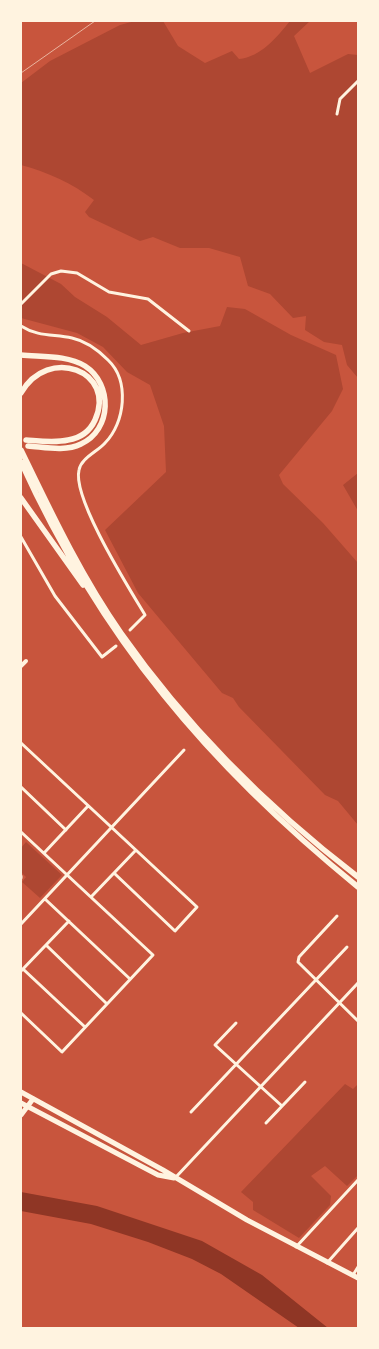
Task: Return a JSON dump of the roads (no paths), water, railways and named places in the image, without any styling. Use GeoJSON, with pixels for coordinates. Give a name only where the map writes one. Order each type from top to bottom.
{"type":"FeatureCollection","features":[{"type":"Feature","properties":{"kind":"highway"},"geometry":{"type":"LineString","coordinates":[[21,355],[62,358],[84,365],[98,379],[105,396],[105,412],[99,427],[80,444],[52,448],[25,443]]}},
{"type":"Feature","properties":{"kind":"highway"},"geometry":{"type":"LineString","coordinates":[[21,393],[28,381],[36,375],[52,367],[61,366],[80,371],[94,385],[97,394],[96,417],[84,434],[68,440],[25,443]]}},
{"type":"Feature","properties":{"kind":"highway"},"geometry":{"type":"LineString","coordinates":[[25,443],[28,464]]}},
{"type":"Feature","properties":{"kind":"highway"},"geometry":{"type":"LineString","coordinates":[[21,450],[97,595],[121,632],[174,703],[254,788],[326,853],[358,877]]}},
{"type":"Feature","properties":{"kind":"highway"},"geometry":{"type":"LineString","coordinates":[[21,462],[93,598],[144,672],[226,768],[288,828],[358,887]]}},
{"type":"Feature","properties":{"kind":"highway"},"geometry":{"type":"LineString","coordinates":[[21,498],[68,567],[93,598]]}},
{"type":"Feature","properties":{"kind":"main road"},"geometry":{"type":"LineString","coordinates":[[21,1092],[163,1170],[296,1247],[355,1277]]}},
{"type":"Feature","properties":{"kind":"main road"},"geometry":{"type":"LineString","coordinates":[[21,1115],[33,1099]]}},
{"type":"Feature","properties":{"kind":"main road"},"geometry":{"type":"LineString","coordinates":[[21,1102],[158,1174],[175,1178]]}},
{"type":"Feature","properties":{"kind":"street"},"geometry":{"type":"LineString","coordinates":[[337,114],[340,99],[358,81]]}},
{"type":"Feature","properties":{"kind":"street"},"geometry":{"type":"LineString","coordinates":[[21,304],[51,274],[61,272],[77,273],[109,292],[148,299],[190,331]]}},
{"type":"Feature","properties":{"kind":"street"},"geometry":{"type":"LineString","coordinates":[[21,326],[39,335],[73,338],[87,344],[110,362],[118,376],[122,391],[119,420],[105,443],[83,462],[79,470],[79,480],[81,493],[95,525],[144,615],[130,630]]}},
{"type":"Feature","properties":{"kind":"street"},"geometry":{"type":"LineString","coordinates":[[21,537],[55,596],[102,656],[116,646]]}},
{"type":"Feature","properties":{"kind":"street"},"geometry":{"type":"LineString","coordinates":[[21,666],[26,661]]}},
{"type":"Feature","properties":{"kind":"street"},"geometry":{"type":"LineString","coordinates":[[21,743],[197,908],[175,931],[114,873]]}},
{"type":"Feature","properties":{"kind":"street"},"geometry":{"type":"LineString","coordinates":[[21,924],[184,750]]}},
{"type":"Feature","properties":{"kind":"street"},"geometry":{"type":"LineString","coordinates":[[21,787],[66,830]]}},
{"type":"Feature","properties":{"kind":"street"},"geometry":{"type":"LineString","coordinates":[[44,853],[88,806]]}},
{"type":"Feature","properties":{"kind":"street"},"geometry":{"type":"LineString","coordinates":[[21,832],[153,955],[62,1052],[21,1013]]}},
{"type":"Feature","properties":{"kind":"street"},"geometry":{"type":"LineString","coordinates":[[91,897],[136,850]]}},
{"type":"Feature","properties":{"kind":"street"},"geometry":{"type":"LineString","coordinates":[[45,899],[130,979]]}},
{"type":"Feature","properties":{"kind":"street"},"geometry":{"type":"LineString","coordinates":[[338,916],[299,957],[298,962],[358,1021]]}},
{"type":"Feature","properties":{"kind":"street"},"geometry":{"type":"LineString","coordinates":[[69,921],[22,970],[86,1027]]}},
{"type":"Feature","properties":{"kind":"street"},"geometry":{"type":"LineString","coordinates":[[46,945],[106,1003]]}},
{"type":"Feature","properties":{"kind":"street"},"geometry":{"type":"LineString","coordinates":[[191,1112],[347,947]]}},
{"type":"Feature","properties":{"kind":"street"},"geometry":{"type":"LineString","coordinates":[[175,1178],[358,983]]}},
{"type":"Feature","properties":{"kind":"street"},"geometry":{"type":"LineString","coordinates":[[236,1023],[215,1045],[282,1106]]}},
{"type":"Feature","properties":{"kind":"street"},"geometry":{"type":"LineString","coordinates":[[266,1123],[305,1082]]}},
{"type":"Feature","properties":{"kind":"street"},"geometry":{"type":"LineString","coordinates":[[296,1247],[358,1180]]}},
{"type":"Feature","properties":{"kind":"street"},"geometry":{"type":"LineString","coordinates":[[327,1263],[358,1228]]}},
{"type":"Feature","properties":{"kind":"street"},"geometry":{"type":"LineString","coordinates":[[355,1277],[358,1267]]}},
{"type":"Feature","properties":{"kind":"railway"},"geometry":{"type":"LineString","coordinates":[[21,73],[95,21]]}}]}
